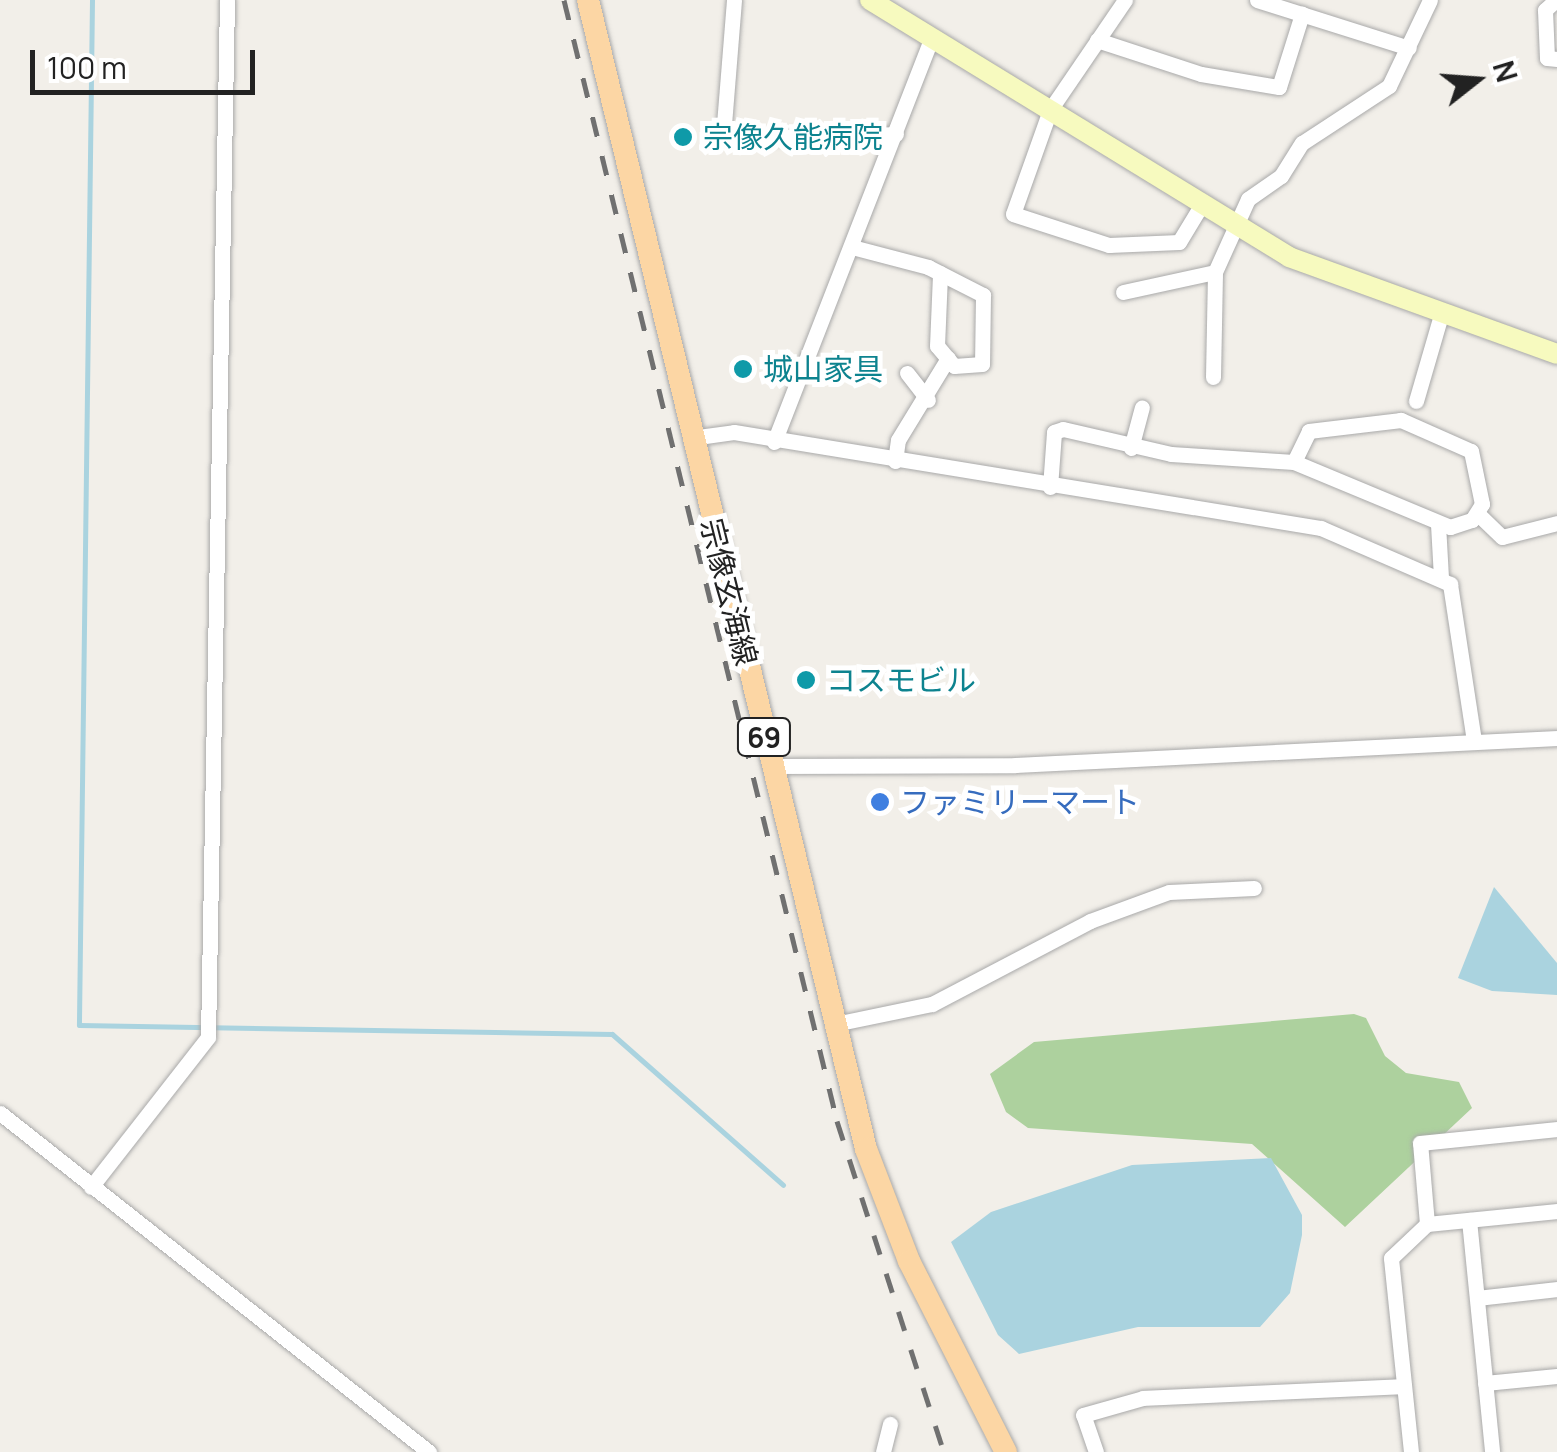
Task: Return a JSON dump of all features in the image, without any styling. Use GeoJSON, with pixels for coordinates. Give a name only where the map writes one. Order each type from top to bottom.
{"type":"FeatureCollection","features":[{"type":"Feature","properties":{"kind":"main road","name":"宗像玄海線"},"geometry":{"type":"LineString","coordinates":[[588,0],[834,1024],[884,1204],[1006,1452]]}},
{"type":"Feature","properties":{"kind":"street"},"geometry":{"type":"LineString","coordinates":[[91,1187],[208,1037],[227,0]]}},
{"type":"Feature","properties":{"kind":"street"},"geometry":{"type":"LineString","coordinates":[[734,0],[724,138],[896,134]]}},
{"type":"Feature","properties":{"kind":"street"},"geometry":{"type":"LineString","coordinates":[[870,0],[1316,270],[1557,354]]}},
{"type":"Feature","properties":{"kind":"street"},"geometry":{"type":"LineString","coordinates":[[1125,0],[1050,110],[1012,214],[1018,221],[1108,246],[1180,242],[1202,204]]}},
{"type":"Feature","properties":{"kind":"street"},"geometry":{"type":"LineString","coordinates":[[1257,0],[1409,48]]}},
{"type":"Feature","properties":{"kind":"street"},"geometry":{"type":"LineString","coordinates":[[1213,376],[1216,272],[1234,222],[1302,143],[1389,86],[1430,0]]}},
{"type":"Feature","properties":{"kind":"street"},"geometry":{"type":"LineString","coordinates":[[1552,1],[1546,58],[1557,59]]}},
{"type":"Feature","properties":{"kind":"street"},"geometry":{"type":"LineString","coordinates":[[1097,40],[1200,74],[1279,87],[1302,14]]}},
{"type":"Feature","properties":{"kind":"street"},"geometry":{"type":"LineString","coordinates":[[774,442],[932,37]]}},
{"type":"Feature","properties":{"kind":"street"},"geometry":{"type":"LineString","coordinates":[[852,247],[940,273],[989,305],[982,364],[948,358],[937,346],[940,273]]}},
{"type":"Feature","properties":{"kind":"street"},"geometry":{"type":"LineString","coordinates":[[1124,292],[1216,272]]}},
{"type":"Feature","properties":{"kind":"street"},"geometry":{"type":"LineString","coordinates":[[1416,401],[1441,314]]}},
{"type":"Feature","properties":{"kind":"street"},"geometry":{"type":"LineString","coordinates":[[895,462],[898,440],[928,400],[948,358]]}},
{"type":"Feature","properties":{"kind":"street"},"geometry":{"type":"LineString","coordinates":[[907,373],[928,400]]}},
{"type":"Feature","properties":{"kind":"street"},"geometry":{"type":"LineString","coordinates":[[1131,448],[1142,408]]}},
{"type":"Feature","properties":{"kind":"street"},"geometry":{"type":"LineString","coordinates":[[1294,462],[1309,431],[1401,420],[1470,451],[1482,470],[1478,514]]}},
{"type":"Feature","properties":{"kind":"street"},"geometry":{"type":"LineString","coordinates":[[691,438],[734,432],[774,442],[1050,486],[1285,514],[1441,577]]}},
{"type":"Feature","properties":{"kind":"street"},"geometry":{"type":"LineString","coordinates":[[1050,486],[1054,432],[1131,448],[1294,462],[1438,524],[1478,514]]}},
{"type":"Feature","properties":{"kind":"street"},"geometry":{"type":"LineString","coordinates":[[1478,514],[1502,537],[1557,524]]}},
{"type":"Feature","properties":{"kind":"street"},"geometry":{"type":"LineString","coordinates":[[1438,524],[1441,577],[1462,618],[1474,741]]}},
{"type":"Feature","properties":{"kind":"street"},"geometry":{"type":"LineString","coordinates":[[772,766],[1015,766],[1557,738]]}},
{"type":"Feature","properties":{"kind":"street"},"geometry":{"type":"LineString","coordinates":[[834,1024],[960,992],[1090,921],[1169,892],[1254,888]]}},
{"type":"Feature","properties":{"kind":"street"},"geometry":{"type":"LineString","coordinates":[[0,1113],[429,1452]]}},
{"type":"Feature","properties":{"kind":"street"},"geometry":{"type":"LineString","coordinates":[[1428,1224],[1420,1144],[1557,1129]]}},
{"type":"Feature","properties":{"kind":"street"},"geometry":{"type":"LineString","coordinates":[[1411,1452],[1391,1258],[1428,1224],[1557,1211]]}},
{"type":"Feature","properties":{"kind":"street"},"geometry":{"type":"LineString","coordinates":[[1469,1220],[1492,1452]]}},
{"type":"Feature","properties":{"kind":"street"},"geometry":{"type":"LineString","coordinates":[[1477,1298],[1557,1290]]}},
{"type":"Feature","properties":{"kind":"street"},"geometry":{"type":"LineString","coordinates":[[1486,1383],[1557,1376]]}},
{"type":"Feature","properties":{"kind":"street"},"geometry":{"type":"LineString","coordinates":[[1096,1452],[1083,1414],[1143,1398],[1404,1386]]}},
{"type":"Feature","properties":{"kind":"street"},"geometry":{"type":"LineString","coordinates":[[883,1452],[890,1424]]}},
{"type":"Feature","properties":{"kind":"green space"},"geometry":{"type":"Polygon","coordinates":[[[1354,1014],[1366,1018],[1385,1056],[1406,1073],[1459,1082],[1472,1108],[1345,1227],[1252,1144],[1028,1128],[1006,1112],[990,1074],[1034,1042],[1354,1014]]]}},
{"type":"Feature","properties":{"kind":"water"},"geometry":{"type":"Polygon","coordinates":[[[1494,887],[1557,963],[1557,995],[1492,991],[1458,978],[1494,887]]]}},
{"type":"Feature","properties":{"kind":"water"},"geometry":{"type":"Polygon","coordinates":[[[1271,1158],[1302,1215],[1302,1235],[1290,1293],[1260,1327],[1138,1327],[1019,1354],[998,1335],[951,1242],[991,1212],[1132,1165],[1271,1158]]]}},
{"type":"Feature","properties":{"kind":"waterway"},"geometry":{"type":"LineString","coordinates":[[92,0],[79,1025],[612,1034],[783,1185]]}},
{"type":"Feature","properties":{"kind":"railway"},"geometry":{"type":"LineString","coordinates":[[564,0],[837,1121],[944,1452]]}},
{"type":"Feature","properties":{"kind":"place","name":"宗像久能病院"},"geometry":{"type":"Point","coordinates":[683,137]}},
{"type":"Feature","properties":{"kind":"place","name":"城山家具"},"geometry":{"type":"Point","coordinates":[743,369]}},
{"type":"Feature","properties":{"kind":"place","name":"コスモビル"},"geometry":{"type":"Point","coordinates":[806,680]}},
{"type":"Feature","properties":{"kind":"place","name":"ファミリーマート"},"geometry":{"type":"Point","coordinates":[880,802]}}]}
